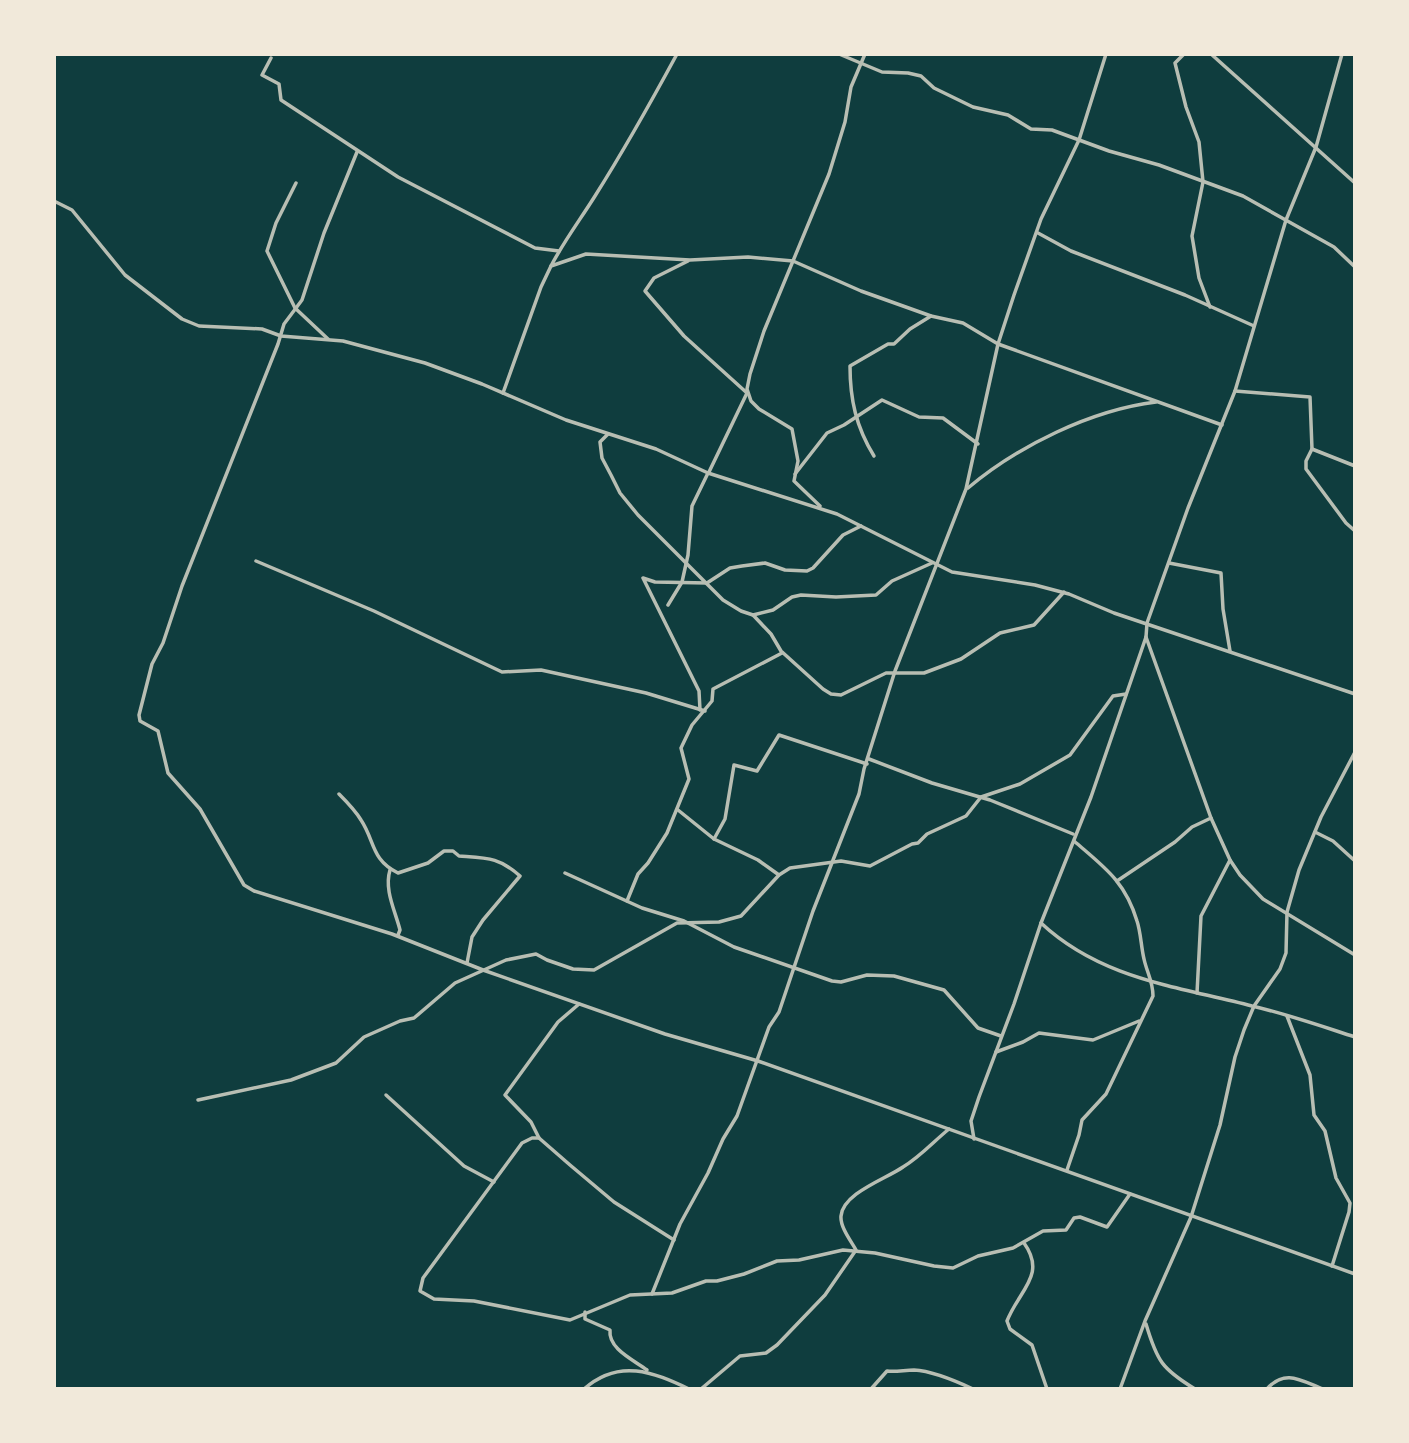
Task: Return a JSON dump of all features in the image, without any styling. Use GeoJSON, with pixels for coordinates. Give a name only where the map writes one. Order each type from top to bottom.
{"type":"FeatureCollection","features":[{"type":"Feature","properties":{"kind":"street"},"geometry":{"type":"LineString","coordinates":[[503,394],[512,364],[551,266],[596,195],[677,54]]}},
{"type":"Feature","properties":{"kind":"street"},"geometry":{"type":"LineString","coordinates":[[839,54],[882,72],[920,76],[934,88],[973,107],[1008,115],[1031,128],[1052,130],[1159,165],[1250,200],[1334,247],[1355,267]]}},
{"type":"Feature","properties":{"kind":"street"},"geometry":{"type":"LineString","coordinates":[[668,605],[682,582],[687,562],[692,506],[747,393],[757,349],[839,146],[852,87],[865,54]]}},
{"type":"Feature","properties":{"kind":"street"},"geometry":{"type":"LineString","coordinates":[[653,1294],[674,1240],[737,1116],[769,1027],[779,1012],[831,863],[859,794],[895,671],[966,489],[998,344],[1041,219],[1079,140],[1106,54]]}},
{"type":"Feature","properties":{"kind":"street"},"geometry":{"type":"LineString","coordinates":[[1184,54],[1175,63],[1199,142],[1203,182],[1192,236],[1199,278],[1210,307]]}},
{"type":"Feature","properties":{"kind":"street"},"geometry":{"type":"LineString","coordinates":[[1211,54],[1355,183]]}},
{"type":"Feature","properties":{"kind":"street"},"geometry":{"type":"LineString","coordinates":[[975,1139],[971,1126],[972,1115],[1041,923],[1074,841],[1074,834],[1091,797],[1146,638],[1147,623],[1236,391],[1286,220],[1316,147],[1342,54]]}},
{"type":"Feature","properties":{"kind":"street"},"geometry":{"type":"LineString","coordinates":[[271,58],[262,75],[279,84],[281,100],[357,152],[398,177],[535,248],[559,251]]}},
{"type":"Feature","properties":{"kind":"street"},"geometry":{"type":"LineString","coordinates":[[357,152],[324,233],[302,300],[284,324],[182,586],[163,643],[152,664],[139,715],[140,721],[158,731],[168,773],[204,816],[244,885],[254,891],[397,936],[665,1034],[758,1061],[1355,1274]]}},
{"type":"Feature","properties":{"kind":"street"},"geometry":{"type":"LineString","coordinates":[[296,183],[276,223],[267,251],[295,308],[329,340]]}},
{"type":"Feature","properties":{"kind":"street"},"geometry":{"type":"LineString","coordinates":[[54,201],[72,210],[125,275],[182,319],[199,326],[262,329],[281,336],[361,345],[425,363],[566,420],[656,449],[708,472],[821,508],[952,572],[1064,592],[1114,613],[1355,694]]}},
{"type":"Feature","properties":{"kind":"street"},"geometry":{"type":"LineString","coordinates":[[1037,233],[1071,251],[1254,326]]}},
{"type":"Feature","properties":{"kind":"street"},"geometry":{"type":"LineString","coordinates":[[551,266],[586,254],[690,260],[748,257],[793,261],[861,291],[931,316],[963,323],[998,344],[1222,425]]}},
{"type":"Feature","properties":{"kind":"street"},"geometry":{"type":"LineString","coordinates":[[690,260],[654,278],[645,291],[684,336],[733,378],[759,409],[792,429],[798,461],[794,475],[796,484],[821,508]]}},
{"type":"Feature","properties":{"kind":"street"},"geometry":{"type":"LineString","coordinates":[[874,456],[863,439],[856,417],[850,394],[850,366],[888,344],[894,344],[910,329],[931,316]]}},
{"type":"Feature","properties":{"kind":"street"},"geometry":{"type":"LineString","coordinates":[[1236,391],[1310,397],[1312,449],[1306,461],[1306,469],[1346,523],[1355,531]]}},
{"type":"Feature","properties":{"kind":"street"},"geometry":{"type":"LineString","coordinates":[[794,475],[827,433],[879,400],[886,400],[919,417],[943,418],[978,444]]}},
{"type":"Feature","properties":{"kind":"street"},"geometry":{"type":"LineString","coordinates":[[966,489],[1008,459],[1053,435],[1108,411],[1158,402]]}},
{"type":"Feature","properties":{"kind":"street"},"geometry":{"type":"LineString","coordinates":[[608,434],[600,442],[602,458],[620,493],[638,515],[723,600],[753,615],[771,634],[782,653],[823,690],[836,695],[886,673],[924,673],[961,659],[1000,633],[1034,625],[1064,592]]}},
{"type":"Feature","properties":{"kind":"street"},"geometry":{"type":"LineString","coordinates":[[1312,449],[1355,466]]}},
{"type":"Feature","properties":{"kind":"street"},"geometry":{"type":"LineString","coordinates":[[703,711],[699,691],[643,578],[655,582],[707,583],[730,568],[765,564],[785,570],[807,571],[813,568],[843,535],[861,526]]}},
{"type":"Feature","properties":{"kind":"street"},"geometry":{"type":"LineString","coordinates":[[256,561],[374,611],[502,672],[541,670],[646,693],[703,711]]}},
{"type":"Feature","properties":{"kind":"street"},"geometry":{"type":"LineString","coordinates":[[1169,563],[1221,573],[1223,609],[1230,651]]}},
{"type":"Feature","properties":{"kind":"street"},"geometry":{"type":"LineString","coordinates":[[753,615],[773,610],[792,597],[809,594],[836,597],[876,595],[892,580],[935,564]]}},
{"type":"Feature","properties":{"kind":"street"},"geometry":{"type":"LineString","coordinates":[[1146,638],[1211,818],[1230,860],[1240,875],[1263,898],[1355,955]]}},
{"type":"Feature","properties":{"kind":"street"},"geometry":{"type":"LineString","coordinates":[[627,901],[638,874],[648,863],[678,810],[689,779],[681,748],[692,725],[712,701],[713,689],[782,653]]}},
{"type":"Feature","properties":{"kind":"street"},"geometry":{"type":"LineString","coordinates":[[198,1100],[290,1080],[336,1063],[364,1037],[400,1021],[414,1018],[455,983],[506,960],[536,954],[573,969],[594,970],[672,925],[684,921],[719,922],[741,916],[779,875],[800,865],[841,861],[864,866],[877,863],[918,843],[927,834],[967,816],[981,797],[1020,784],[1070,755],[1113,696],[1126,694]]}},
{"type":"Feature","properties":{"kind":"street"},"geometry":{"type":"LineString","coordinates":[[714,839],[724,819],[734,765],[757,771],[779,734],[981,797],[1074,834]]}},
{"type":"Feature","properties":{"kind":"street"},"geometry":{"type":"LineString","coordinates":[[1120,1389],[1145,1321],[1191,1217],[1220,1125],[1235,1057],[1254,1006],[1280,969],[1286,953],[1287,912],[1299,870],[1314,831],[1355,752]]}},
{"type":"Feature","properties":{"kind":"street"},"geometry":{"type":"LineString","coordinates":[[339,794],[363,822],[372,849],[390,870],[398,873],[428,863],[444,850],[453,850],[459,856],[493,858],[520,876],[472,937],[467,963]]}},
{"type":"Feature","properties":{"kind":"street"},"geometry":{"type":"LineString","coordinates":[[678,810],[714,839],[758,860],[779,875]]}},
{"type":"Feature","properties":{"kind":"street"},"geometry":{"type":"LineString","coordinates":[[1117,880],[1175,842],[1192,827],[1211,818]]}},
{"type":"Feature","properties":{"kind":"street"},"geometry":{"type":"LineString","coordinates":[[1314,831],[1333,841],[1355,861]]}},
{"type":"Feature","properties":{"kind":"street"},"geometry":{"type":"LineString","coordinates":[[1067,1170],[1082,1120],[1106,1094],[1153,996],[1153,982],[1144,962],[1138,922],[1128,897],[1117,880],[1074,841]]}},
{"type":"Feature","properties":{"kind":"street"},"geometry":{"type":"LineString","coordinates":[[1197,993],[1201,916],[1230,860]]}},
{"type":"Feature","properties":{"kind":"street"},"geometry":{"type":"LineString","coordinates":[[390,870],[388,875],[391,901],[400,930],[397,936]]}},
{"type":"Feature","properties":{"kind":"street"},"geometry":{"type":"LineString","coordinates":[[565,873],[627,901],[684,921],[734,947],[837,982],[867,975],[894,976],[944,990],[978,1028],[1001,1036]]}},
{"type":"Feature","properties":{"kind":"street"},"geometry":{"type":"LineString","coordinates":[[1041,923],[1069,946],[1098,963],[1153,982],[1254,1006],[1355,1037]]}},
{"type":"Feature","properties":{"kind":"street"},"geometry":{"type":"LineString","coordinates":[[579,1004],[558,1022],[505,1095],[531,1122],[539,1138],[614,1202],[674,1240]]}},
{"type":"Feature","properties":{"kind":"street"},"geometry":{"type":"LineString","coordinates":[[1287,1016],[1310,1074],[1314,1115],[1325,1131],[1336,1178],[1350,1203],[1332,1266]]}},
{"type":"Feature","properties":{"kind":"street"},"geometry":{"type":"LineString","coordinates":[[995,1052],[1039,1033],[1093,1040],[1139,1021]]}},
{"type":"Feature","properties":{"kind":"street"},"geometry":{"type":"LineString","coordinates":[[386,1094],[464,1166],[494,1182]]}},
{"type":"Feature","properties":{"kind":"street"},"geometry":{"type":"LineString","coordinates":[[856,1250],[841,1222],[841,1213],[846,1203],[902,1168],[949,1129]]}},
{"type":"Feature","properties":{"kind":"street"},"geometry":{"type":"LineString","coordinates":[[539,1138],[522,1143],[423,1278],[420,1291],[434,1298],[474,1301],[570,1320],[630,1295],[672,1293],[777,1261],[799,1260],[843,1250],[953,1268],[978,1256],[1013,1248],[1043,1231],[1066,1230],[1074,1218],[1080,1217],[1107,1227],[1130,1195]]}},
{"type":"Feature","properties":{"kind":"street"},"geometry":{"type":"LineString","coordinates":[[1024,1243],[1034,1259],[1034,1271],[1007,1321],[1010,1329],[1032,1345],[1046,1389]]}},
{"type":"Feature","properties":{"kind":"street"},"geometry":{"type":"LineString","coordinates":[[701,1389],[740,1356],[766,1353],[778,1345],[825,1294],[856,1250]]}},
{"type":"Feature","properties":{"kind":"street"},"geometry":{"type":"LineString","coordinates":[[585,1312],[585,1319],[610,1330],[613,1345],[650,1372],[689,1389]]}},
{"type":"Feature","properties":{"kind":"street"},"geometry":{"type":"LineString","coordinates":[[1145,1321],[1153,1346],[1165,1367],[1173,1376],[1195,1389]]}},
{"type":"Feature","properties":{"kind":"street"},"geometry":{"type":"LineString","coordinates":[[584,1389],[591,1383],[614,1374],[631,1370],[650,1372]]}},
{"type":"Feature","properties":{"kind":"street"},"geometry":{"type":"LineString","coordinates":[[871,1389],[887,1371],[902,1373],[914,1370],[973,1389]]}},
{"type":"Feature","properties":{"kind":"street"},"geometry":{"type":"LineString","coordinates":[[1267,1389],[1275,1380],[1283,1378],[1300,1379],[1323,1389]]}}]}
